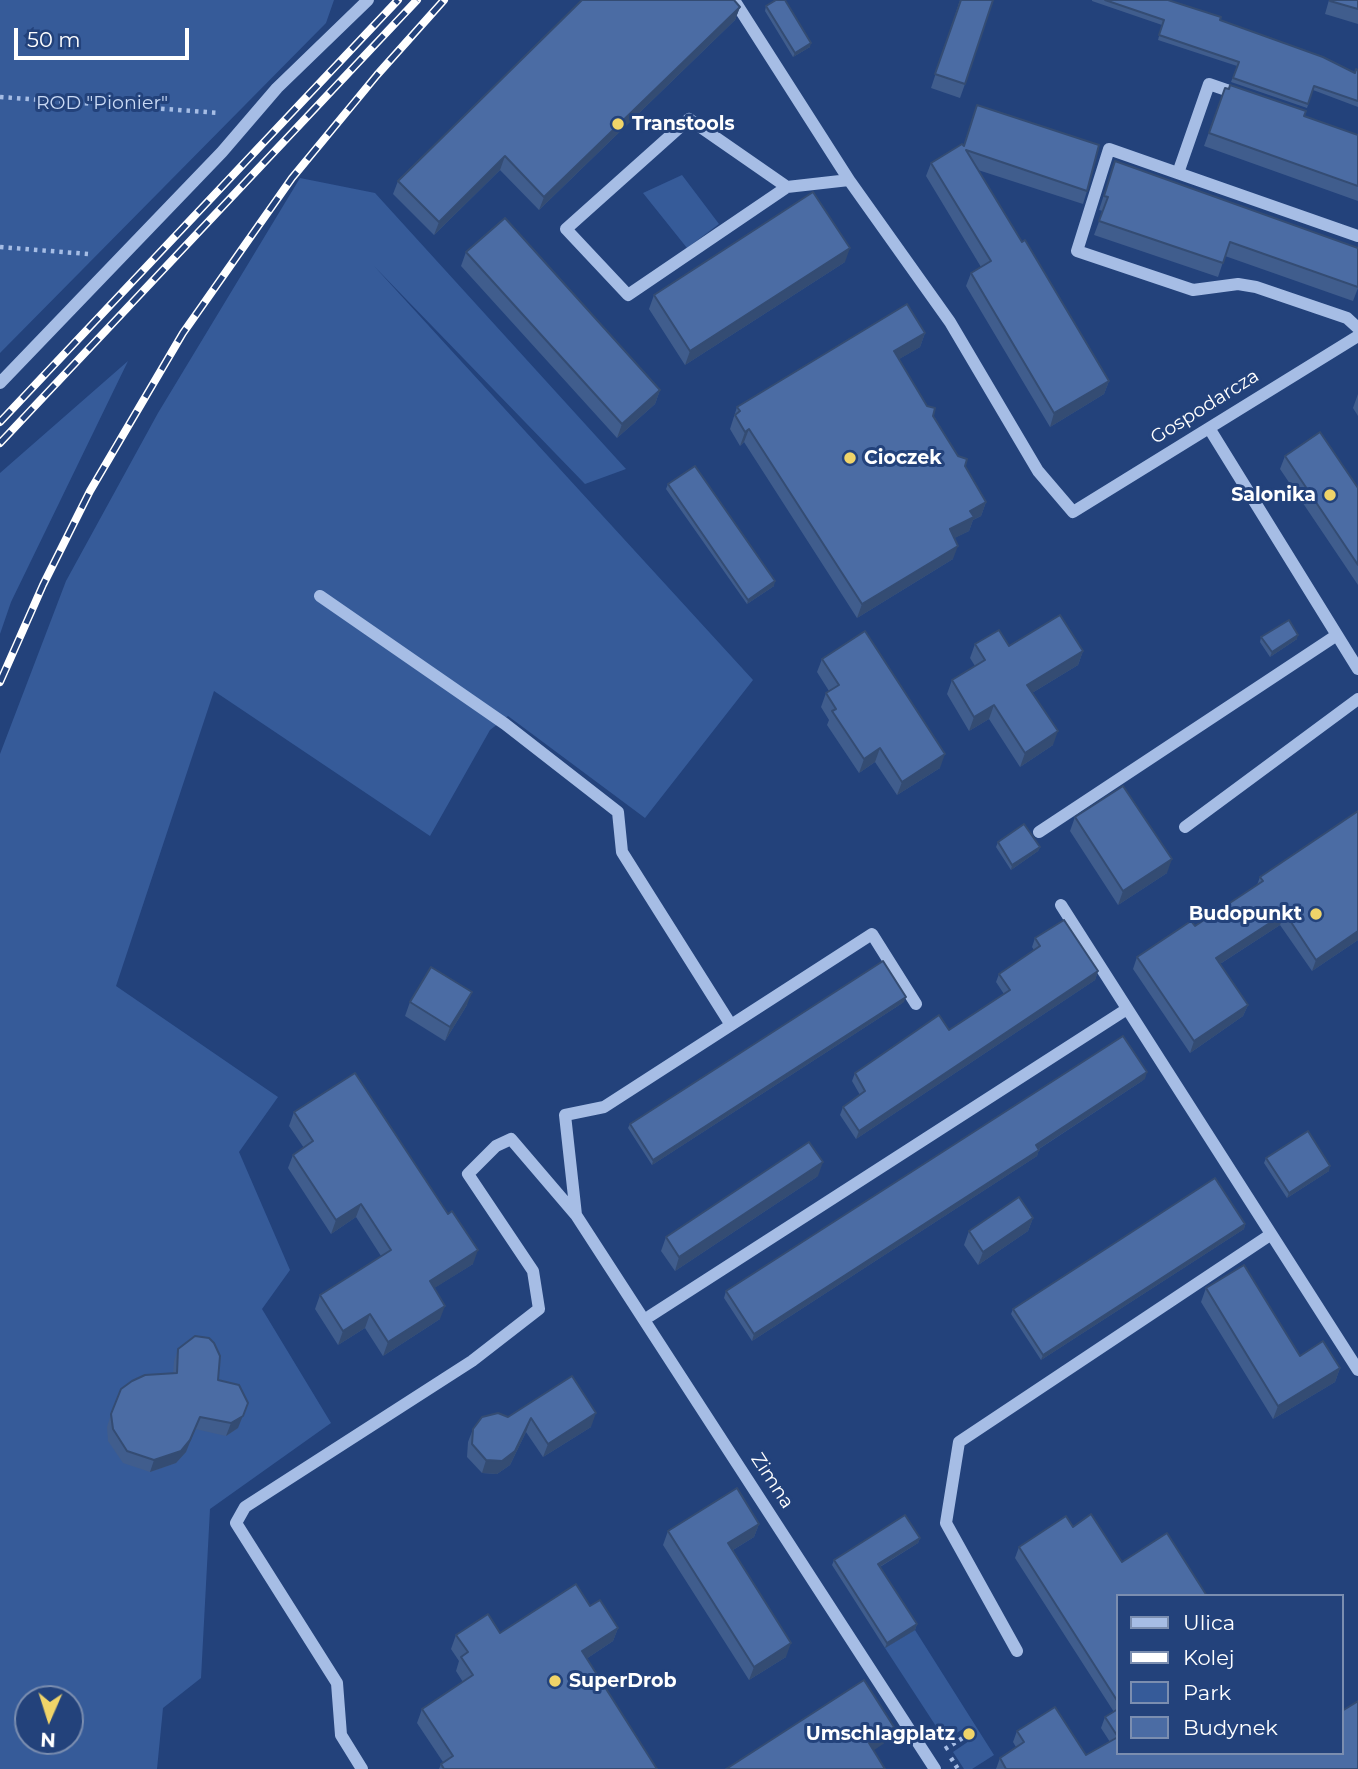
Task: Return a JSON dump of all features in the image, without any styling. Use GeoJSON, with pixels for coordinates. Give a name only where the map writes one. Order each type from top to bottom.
{"type":"FeatureCollection","features":[{"type":"Feature","properties":{"kind":"street"},"geometry":{"type":"LineString","coordinates":[[0,383],[222,152],[277,88],[368,0]]}},
{"type":"Feature","properties":{"kind":"street"},"geometry":{"type":"LineString","coordinates":[[734,0],[849,180],[787,187],[628,295],[566,229],[689,119],[787,187]]}},
{"type":"Feature","properties":{"kind":"street"},"geometry":{"type":"LineString","coordinates":[[1178,173],[1209,84],[1246,97]]}},
{"type":"Feature","properties":{"kind":"street"},"geometry":{"type":"LineString","coordinates":[[1096,145],[1357,231]]}},
{"type":"Feature","properties":{"kind":"street"},"geometry":{"type":"LineString","coordinates":[[1109,149],[1077,251],[1194,290],[1238,284],[1256,287],[1347,318],[1358,328]]}},
{"type":"Feature","properties":{"kind":"street","name":"Gospodarcza"},"geometry":{"type":"LineString","coordinates":[[849,180],[950,322],[1038,471],[1073,512],[1358,336]]}},
{"type":"Feature","properties":{"kind":"street"},"geometry":{"type":"LineString","coordinates":[[1209,428],[1358,669]]}},
{"type":"Feature","properties":{"kind":"street"},"geometry":{"type":"LineString","coordinates":[[320,596],[505,724],[618,812],[622,852],[731,1025]]}},
{"type":"Feature","properties":{"kind":"street"},"geometry":{"type":"LineString","coordinates":[[1039,832],[1337,635]]}},
{"type":"Feature","properties":{"kind":"street"},"geometry":{"type":"LineString","coordinates":[[1185,827],[1358,699]]}},
{"type":"Feature","properties":{"kind":"street"},"geometry":{"type":"LineString","coordinates":[[1060,905],[1358,1370]]}},
{"type":"Feature","properties":{"kind":"street"},"geometry":{"type":"LineString","coordinates":[[576,1215],[565,1115],[604,1107],[872,934],[916,1004]]}},
{"type":"Feature","properties":{"kind":"street"},"geometry":{"type":"LineString","coordinates":[[650,1316],[1127,1009]]}},
{"type":"Feature","properties":{"kind":"street","name":"Zimna"},"geometry":{"type":"LineString","coordinates":[[362,1769],[341,1735],[337,1683],[236,1523],[245,1507],[472,1361],[539,1309],[533,1271],[468,1174],[496,1146],[511,1139],[576,1215],[935,1769]]}},
{"type":"Feature","properties":{"kind":"street"},"geometry":{"type":"LineString","coordinates":[[1017,1651],[946,1523],[959,1442],[1270,1235]]}},
{"type":"Feature","properties":{"kind":"path"},"geometry":{"type":"LineString","coordinates":[[0,97],[220,113]]}},
{"type":"Feature","properties":{"kind":"path"},"geometry":{"type":"LineString","coordinates":[[0,247],[88,254]]}},
{"type":"Feature","properties":{"kind":"path"},"geometry":{"type":"LineString","coordinates":[[945,1749],[966,1736]]}},
{"type":"Feature","properties":{"kind":"green space","name":"ROD \"Pionier\""},"geometry":{"type":"Polygon","coordinates":[[[0,0],[334,0],[326,23],[0,353],[0,0]]]}},
{"type":"Feature","properties":{"kind":"green space"},"geometry":{"type":"Polygon","coordinates":[[[682,175],[719,224],[687,248],[643,193],[682,175]]]}},
{"type":"Feature","properties":{"kind":"green space"},"geometry":{"type":"Polygon","coordinates":[[[300,178],[375,193],[626,469],[585,484],[374,266],[753,680],[645,818],[508,716],[490,730],[430,836],[214,691],[116,986],[278,1097],[239,1152],[290,1270],[262,1309],[331,1423],[210,1509],[201,1678],[163,1708],[157,1769],[0,1769],[0,754],[66,581],[158,413],[300,178]]]}},
{"type":"Feature","properties":{"kind":"green space"},"geometry":{"type":"Polygon","coordinates":[[[128,361],[11,602],[0,634],[0,473],[128,361]]]}},
{"type":"Feature","properties":{"kind":"green space"},"geometry":{"type":"Polygon","coordinates":[[[915,1630],[994,1755],[972,1769],[964,1769],[953,1752],[975,1737],[968,1726],[945,1740],[885,1648],[915,1630]]]}},
{"type":"Feature","properties":{"kind":"building"},"geometry":{"type":"Polygon","coordinates":[[[582,0],[734,0],[740,7],[544,197],[505,156],[439,222],[398,181],[582,0]]]}},
{"type":"Feature","properties":{"kind":"building"},"geometry":{"type":"Polygon","coordinates":[[[776,0],[785,0],[811,43],[795,53],[766,6],[776,0]]]}},
{"type":"Feature","properties":{"kind":"building"},"geometry":{"type":"Polygon","coordinates":[[[961,0],[993,0],[965,84],[935,74],[961,0]]]}},
{"type":"Feature","properties":{"kind":"building"},"geometry":{"type":"Polygon","coordinates":[[[1105,0],[1168,0],[1221,17],[1220,20],[1323,57],[1355,73],[1356,69],[1358,101],[1314,86],[1308,104],[1233,78],[1239,62],[1159,35],[1164,20],[1105,0]]]}},
{"type":"Feature","properties":{"kind":"building"},"geometry":{"type":"Polygon","coordinates":[[[1358,0],[1358,9],[1330,1],[1358,0]]]}},
{"type":"Feature","properties":{"kind":"building"},"geometry":{"type":"Polygon","coordinates":[[[1230,85],[1306,111],[1304,116],[1358,135],[1358,186],[1209,133],[1225,88],[1229,89],[1230,85]]]}},
{"type":"Feature","properties":{"kind":"building"},"geometry":{"type":"Polygon","coordinates":[[[977,105],[1099,145],[1087,191],[966,150],[1022,242],[1025,240],[1109,381],[1054,413],[971,273],[991,261],[931,163],[962,144],[964,146],[977,105]]]}},
{"type":"Feature","properties":{"kind":"building"},"geometry":{"type":"Polygon","coordinates":[[[1115,161],[1358,248],[1358,287],[1230,242],[1223,263],[1099,221],[1108,197],[1104,196],[1115,161]]]}},
{"type":"Feature","properties":{"kind":"building"},"geometry":{"type":"Polygon","coordinates":[[[813,192],[850,248],[690,351],[654,295],[813,192]]]}},
{"type":"Feature","properties":{"kind":"building"},"geometry":{"type":"Polygon","coordinates":[[[505,218],[660,390],[622,424],[466,252],[505,218]]]}},
{"type":"Feature","properties":{"kind":"building","name":"Cioczek"},"geometry":{"type":"Polygon","coordinates":[[[907,304],[925,333],[894,351],[927,406],[935,408],[933,416],[958,456],[967,459],[965,466],[986,502],[970,511],[974,517],[950,529],[958,546],[862,604],[749,429],[745,432],[735,415],[740,411],[737,407],[907,304]]]}},
{"type":"Feature","properties":{"kind":"building"},"geometry":{"type":"Polygon","coordinates":[[[1320,432],[1358,488],[1358,565],[1285,456],[1320,432]]]}},
{"type":"Feature","properties":{"kind":"building"},"geometry":{"type":"Polygon","coordinates":[[[695,466],[775,581],[748,600],[668,484],[695,466]]]}},
{"type":"Feature","properties":{"kind":"building"},"geometry":{"type":"Polygon","coordinates":[[[1060,615],[1083,651],[1027,685],[1058,731],[1025,753],[994,705],[974,717],[952,680],[985,660],[975,644],[999,630],[1009,646],[1060,615]]]}},
{"type":"Feature","properties":{"kind":"building"},"geometry":{"type":"Polygon","coordinates":[[[1289,620],[1298,635],[1272,652],[1261,637],[1289,620]]]}},
{"type":"Feature","properties":{"kind":"building"},"geometry":{"type":"Polygon","coordinates":[[[865,631],[945,754],[902,782],[880,748],[864,759],[832,711],[836,709],[826,693],[839,685],[822,659],[865,631]]]}},
{"type":"Feature","properties":{"kind":"building"},"geometry":{"type":"Polygon","coordinates":[[[1123,786],[1172,859],[1123,891],[1075,817],[1123,786]]]}},
{"type":"Feature","properties":{"kind":"building"},"geometry":{"type":"Polygon","coordinates":[[[1358,811],[1358,931],[1316,960],[1285,913],[1216,958],[1248,1005],[1194,1041],[1137,957],[1191,921],[1195,926],[1263,881],[1260,877],[1358,811]]]}},
{"type":"Feature","properties":{"kind":"building"},"geometry":{"type":"Polygon","coordinates":[[[1024,824],[1040,847],[1012,865],[998,842],[1024,824]]]}},
{"type":"Feature","properties":{"kind":"building"},"geometry":{"type":"Polygon","coordinates":[[[1064,920],[1098,971],[859,1131],[843,1107],[865,1091],[855,1073],[939,1015],[949,1030],[1010,990],[999,974],[1040,946],[1035,938],[1064,920]]]}},
{"type":"Feature","properties":{"kind":"building"},"geometry":{"type":"Polygon","coordinates":[[[883,961],[906,997],[653,1160],[630,1124],[883,961]]]}},
{"type":"Feature","properties":{"kind":"building"},"geometry":{"type":"Polygon","coordinates":[[[431,967],[472,992],[450,1027],[410,1002],[431,967]]]}},
{"type":"Feature","properties":{"kind":"building"},"geometry":{"type":"Polygon","coordinates":[[[1123,1036],[1147,1072],[1036,1145],[1039,1150],[754,1334],[726,1291],[1123,1036]]]}},
{"type":"Feature","properties":{"kind":"building"},"geometry":{"type":"Polygon","coordinates":[[[355,1073],[448,1214],[452,1211],[478,1250],[430,1281],[445,1306],[388,1342],[370,1314],[343,1331],[320,1295],[391,1250],[361,1204],[336,1220],[293,1155],[313,1141],[294,1112],[355,1073]]]}},
{"type":"Feature","properties":{"kind":"building"},"geometry":{"type":"Polygon","coordinates":[[[1308,1131],[1330,1166],[1289,1193],[1266,1158],[1308,1131]]]}},
{"type":"Feature","properties":{"kind":"building"},"geometry":{"type":"Polygon","coordinates":[[[809,1142],[823,1162],[679,1257],[666,1237],[809,1142]]]}},
{"type":"Feature","properties":{"kind":"building"},"geometry":{"type":"Polygon","coordinates":[[[1215,1178],[1245,1224],[1043,1355],[1013,1309],[1215,1178]]]}},
{"type":"Feature","properties":{"kind":"building"},"geometry":{"type":"Polygon","coordinates":[[[1019,1197],[1033,1218],[983,1252],[969,1231],[1019,1197]]]}},
{"type":"Feature","properties":{"kind":"building"},"geometry":{"type":"Polygon","coordinates":[[[1244,1265],[1300,1356],[1323,1341],[1340,1368],[1278,1406],[1206,1288],[1244,1265]]]}},
{"type":"Feature","properties":{"kind":"building"},"geometry":{"type":"Polygon","coordinates":[[[195,1336],[209,1338],[214,1343],[220,1356],[218,1380],[239,1385],[248,1403],[243,1416],[231,1423],[200,1417],[190,1440],[181,1451],[154,1460],[127,1451],[113,1429],[111,1414],[121,1389],[145,1375],[177,1373],[178,1349],[195,1336]]]}},
{"type":"Feature","properties":{"kind":"building"},"geometry":{"type":"Polygon","coordinates":[[[572,1376],[596,1413],[548,1444],[531,1418],[515,1451],[502,1461],[486,1460],[472,1444],[473,1429],[482,1417],[498,1413],[508,1417],[572,1376]]]}},
{"type":"Feature","properties":{"kind":"building"},"geometry":{"type":"Polygon","coordinates":[[[737,1488],[759,1524],[728,1543],[791,1643],[754,1667],[668,1531],[737,1488]]]}},
{"type":"Feature","properties":{"kind":"building"},"geometry":{"type":"Polygon","coordinates":[[[1091,1514],[1122,1562],[1167,1533],[1206,1594],[1116,1594],[1116,1699],[1019,1547],[1066,1516],[1073,1527],[1091,1514]]]}},
{"type":"Feature","properties":{"kind":"building"},"geometry":{"type":"Polygon","coordinates":[[[905,1515],[920,1538],[878,1564],[917,1624],[887,1643],[834,1560],[905,1515]]]}},
{"type":"Feature","properties":{"kind":"building","name":"SuperDrob"},"geometry":{"type":"Polygon","coordinates":[[[576,1584],[590,1606],[600,1600],[618,1628],[582,1651],[657,1769],[444,1769],[441,1764],[453,1756],[422,1709],[473,1675],[461,1657],[468,1652],[456,1635],[488,1614],[500,1633],[576,1584]]]}},
{"type":"Feature","properties":{"kind":"building"},"geometry":{"type":"Polygon","coordinates":[[[864,1680],[894,1727],[869,1743],[885,1769],[726,1769],[864,1680]]]}},
{"type":"Feature","properties":{"kind":"building"},"geometry":{"type":"Polygon","coordinates":[[[1358,1701],[1358,1769],[1006,1769],[1000,1758],[1024,1742],[1017,1731],[1055,1707],[1086,1755],[1116,1738],[1116,1755],[1344,1755],[1344,1710],[1358,1701]]]}},
{"type":"Feature","properties":{"kind":"building"},"geometry":{"type":"Polygon","coordinates":[[[1116,1710],[1116,1734],[1105,1717],[1116,1710]]]}},
{"type":"Feature","properties":{"kind":"railway"},"geometry":{"type":"LineString","coordinates":[[0,422],[398,0]]}},
{"type":"Feature","properties":{"kind":"railway"},"geometry":{"type":"LineString","coordinates":[[0,443],[417,0]]}},
{"type":"Feature","properties":{"kind":"railway"},"geometry":{"type":"LineString","coordinates":[[0,682],[43,585],[90,491],[183,333],[292,178],[377,75],[444,0]]}},
{"type":"Feature","properties":{"kind":"place","name":"Transtools"},"geometry":{"type":"Point","coordinates":[618,124]}},
{"type":"Feature","properties":{"kind":"place","name":"Cioczek"},"geometry":{"type":"Point","coordinates":[850,458]}},
{"type":"Feature","properties":{"kind":"place","name":"Salonika"},"geometry":{"type":"Point","coordinates":[1330,495]}},
{"type":"Feature","properties":{"kind":"place","name":"Budopunkt"},"geometry":{"type":"Point","coordinates":[1316,914]}},
{"type":"Feature","properties":{"kind":"place","name":"SuperDrob"},"geometry":{"type":"Point","coordinates":[555,1681]}},
{"type":"Feature","properties":{"kind":"place","name":"Umschlagplatz"},"geometry":{"type":"Point","coordinates":[969,1734]}}]}
